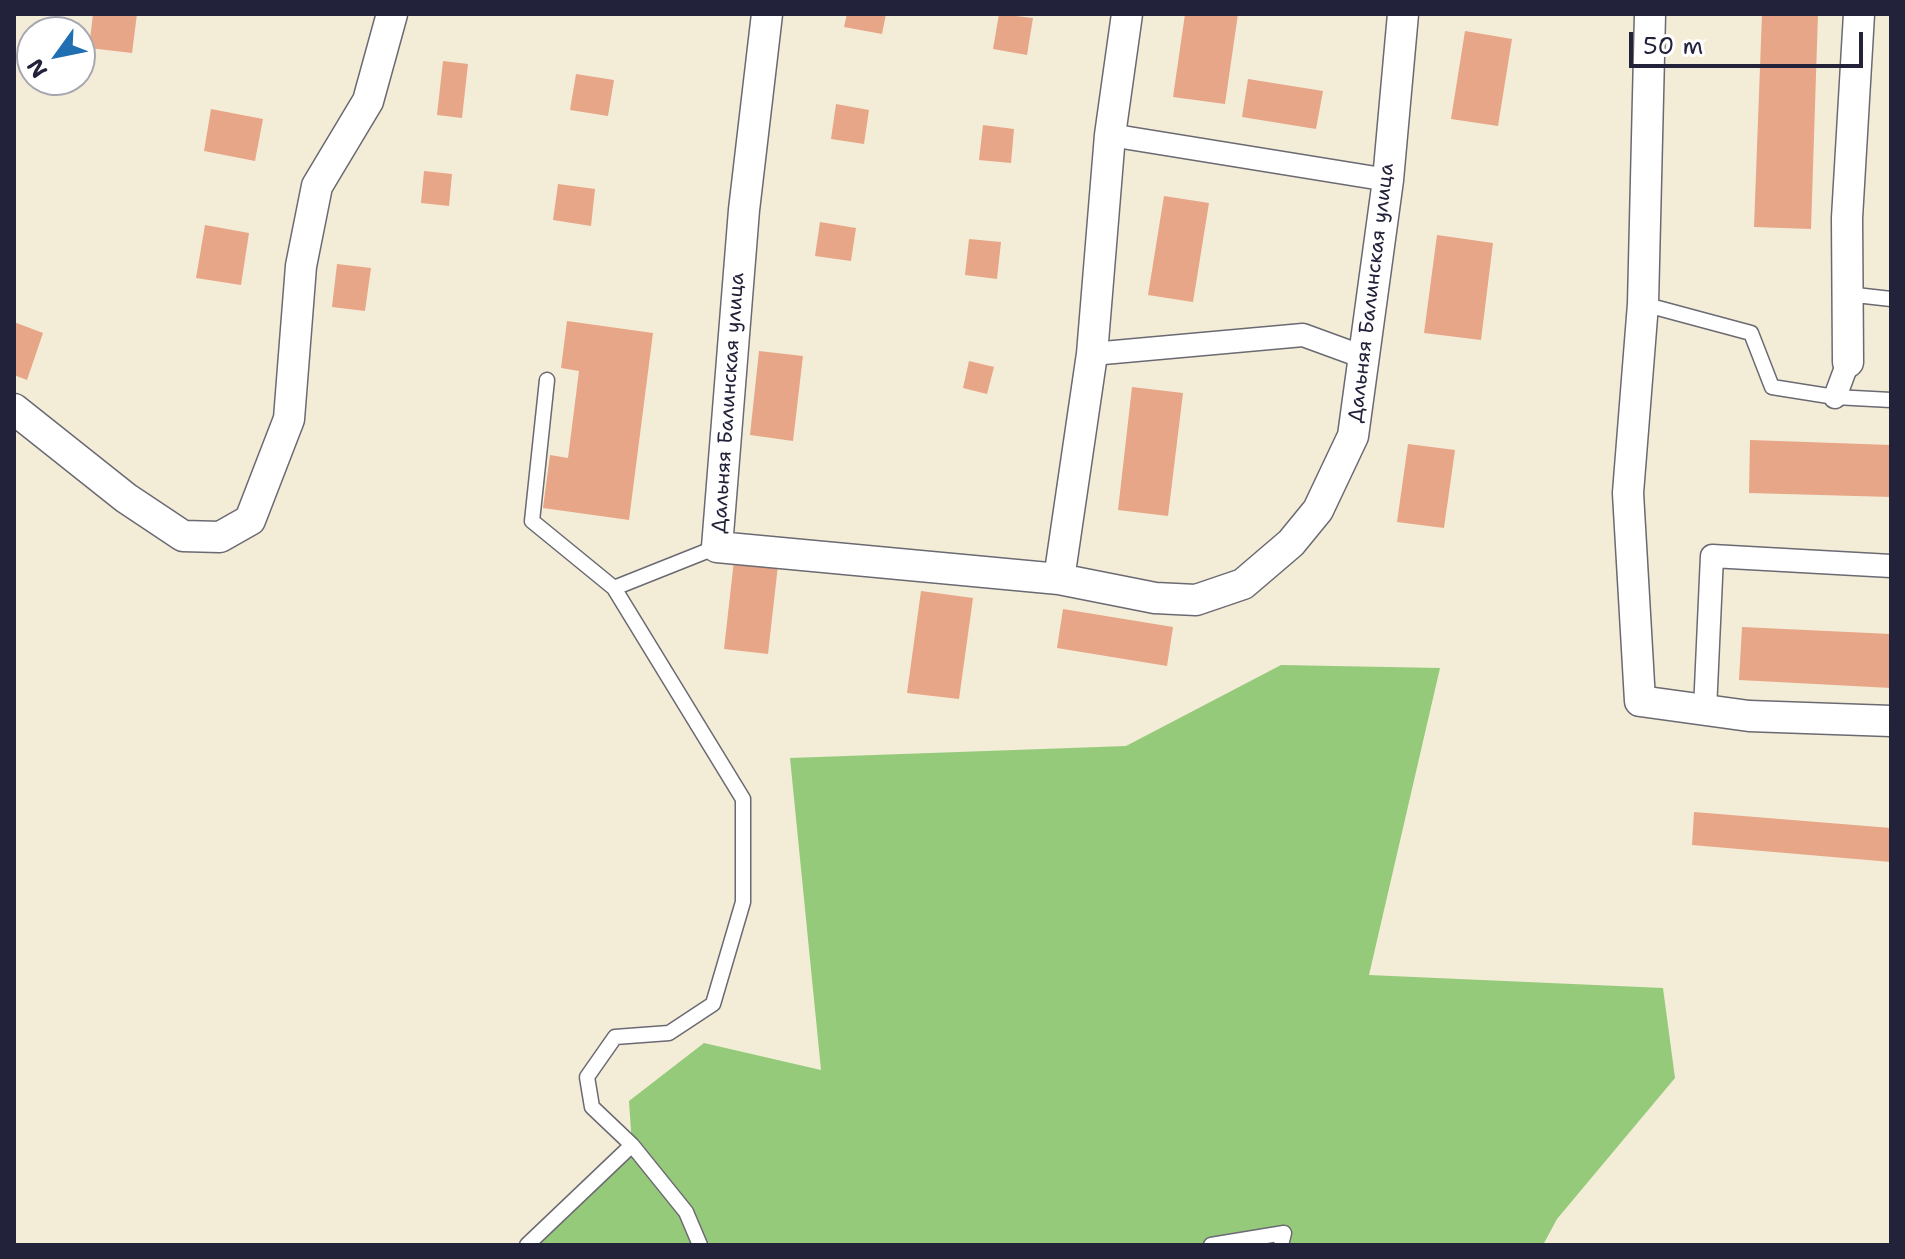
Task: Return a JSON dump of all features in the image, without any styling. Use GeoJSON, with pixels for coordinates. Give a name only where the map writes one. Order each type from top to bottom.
{"type":"FeatureCollection","features":[{"type":"Feature","properties":{"kind":"street"},"geometry":{"type":"LineString","coordinates":[[14,409],[126,498],[183,536],[220,537],[250,520],[289,419],[301,266],[317,186],[368,101],[392,14]]}},
{"type":"Feature","properties":{"kind":"street","name":"Дальняя Балинская улица"},"geometry":{"type":"LineString","coordinates":[[767,14],[744,210],[717,547],[1059,579],[1155,598],[1196,600],[1243,584],[1291,543],[1318,510],[1353,436],[1388,180],[1403,14]]}},
{"type":"Feature","properties":{"kind":"street"},"geometry":{"type":"LineString","coordinates":[[1059,579],[1092,354],[1110,135],[1127,14]]}},
{"type":"Feature","properties":{"kind":"street"},"geometry":{"type":"LineString","coordinates":[[1650,14],[1643,304],[1628,493],[1640,701],[1749,716],[1891,721]]}},
{"type":"Feature","properties":{"kind":"street"},"geometry":{"type":"LineString","coordinates":[[1835,397],[1848,362],[1847,218],[1859,14]]}},
{"type":"Feature","properties":{"kind":"street"},"geometry":{"type":"LineString","coordinates":[[1110,135],[1388,180]]}},
{"type":"Feature","properties":{"kind":"street"},"geometry":{"type":"LineString","coordinates":[[1092,354],[1303,335],[1366,358]]}},
{"type":"Feature","properties":{"kind":"street"},"geometry":{"type":"LineString","coordinates":[[1705,710],[1712,556],[1891,566]]}},
{"type":"Feature","properties":{"kind":"lane"},"geometry":{"type":"LineString","coordinates":[[1847,294],[1891,299]]}},
{"type":"Feature","properties":{"kind":"lane"},"geometry":{"type":"LineString","coordinates":[[1643,304],[1751,333],[1772,387],[1835,397],[1891,400]]}},
{"type":"Feature","properties":{"kind":"lane"},"geometry":{"type":"LineString","coordinates":[[547,380],[532,521],[614,588],[743,799],[743,902],[713,1004],[669,1033],[615,1037],[587,1077],[592,1107],[632,1145],[686,1212],[700,1245]]}},
{"type":"Feature","properties":{"kind":"lane"},"geometry":{"type":"LineString","coordinates":[[614,588],[717,547]]}},
{"type":"Feature","properties":{"kind":"lane"},"geometry":{"type":"LineString","coordinates":[[527,1245],[632,1145]]}},
{"type":"Feature","properties":{"kind":"lane"},"geometry":{"type":"LineString","coordinates":[[1211,1245],[1284,1233],[1281,1245]]}},
{"type":"Feature","properties":{"kind":"green space"},"geometry":{"type":"Polygon","coordinates":[[[1281,665],[1440,668],[1369,975],[1663,988],[1675,1078],[1557,1219],[1543,1245],[527,1245],[632,1145],[629,1101],[704,1043],[821,1070],[790,758],[1126,746],[1281,665]]]}},
{"type":"Feature","properties":{"kind":"building"},"geometry":{"type":"Polygon","coordinates":[[[137,14],[132,53],[96,49],[96,16],[93,16],[137,14]]]}},
{"type":"Feature","properties":{"kind":"building"},"geometry":{"type":"Polygon","coordinates":[[[847,14],[886,14],[882,34],[844,27],[847,14]]]}},
{"type":"Feature","properties":{"kind":"building"},"geometry":{"type":"Polygon","coordinates":[[[999,14],[1033,18],[1027,55],[993,49],[999,14]]]}},
{"type":"Feature","properties":{"kind":"building"},"geometry":{"type":"Polygon","coordinates":[[[1185,14],[1238,14],[1225,104],[1173,97],[1185,14]]]}},
{"type":"Feature","properties":{"kind":"building"},"geometry":{"type":"Polygon","coordinates":[[[1762,14],[1818,14],[1811,229],[1754,227],[1762,14]]]}},
{"type":"Feature","properties":{"kind":"building"},"geometry":{"type":"Polygon","coordinates":[[[1465,31],[1512,39],[1498,126],[1451,119],[1465,31]]]}},
{"type":"Feature","properties":{"kind":"building"},"geometry":{"type":"Polygon","coordinates":[[[443,61],[468,64],[462,118],[437,115],[443,61]]]}},
{"type":"Feature","properties":{"kind":"building"},"geometry":{"type":"Polygon","coordinates":[[[576,74],[614,80],[608,116],[570,110],[576,74]]]}},
{"type":"Feature","properties":{"kind":"building"},"geometry":{"type":"Polygon","coordinates":[[[1248,79],[1323,91],[1316,129],[1242,117],[1248,79]]]}},
{"type":"Feature","properties":{"kind":"building"},"geometry":{"type":"Polygon","coordinates":[[[836,104],[869,110],[864,144],[831,139],[836,104]]]}},
{"type":"Feature","properties":{"kind":"building"},"geometry":{"type":"Polygon","coordinates":[[[211,109],[263,119],[255,161],[204,151],[211,109]]]}},
{"type":"Feature","properties":{"kind":"building"},"geometry":{"type":"Polygon","coordinates":[[[983,125],[1014,129],[1011,163],[979,160],[983,125]]]}},
{"type":"Feature","properties":{"kind":"building"},"geometry":{"type":"Polygon","coordinates":[[[424,171],[452,174],[449,206],[421,203],[424,171]]]}},
{"type":"Feature","properties":{"kind":"building"},"geometry":{"type":"Polygon","coordinates":[[[558,184],[595,189],[591,226],[553,220],[558,184]]]}},
{"type":"Feature","properties":{"kind":"building"},"geometry":{"type":"Polygon","coordinates":[[[1164,196],[1209,203],[1193,302],[1148,295],[1164,196]]]}},
{"type":"Feature","properties":{"kind":"building"},"geometry":{"type":"Polygon","coordinates":[[[820,222],[856,228],[851,261],[815,256],[820,222]]]}},
{"type":"Feature","properties":{"kind":"building"},"geometry":{"type":"Polygon","coordinates":[[[205,225],[249,233],[241,285],[196,278],[205,225]]]}},
{"type":"Feature","properties":{"kind":"building"},"geometry":{"type":"Polygon","coordinates":[[[1437,235],[1493,243],[1481,340],[1424,333],[1437,235]]]}},
{"type":"Feature","properties":{"kind":"building"},"geometry":{"type":"Polygon","coordinates":[[[969,239],[1001,242],[997,279],[965,275],[969,239]]]}},
{"type":"Feature","properties":{"kind":"building"},"geometry":{"type":"Polygon","coordinates":[[[337,264],[371,268],[365,311],[332,307],[337,264]]]}},
{"type":"Feature","properties":{"kind":"building"},"geometry":{"type":"Polygon","coordinates":[[[567,321],[653,333],[629,520],[543,508],[550,455],[568,458],[579,371],[561,368],[567,321]]]}},
{"type":"Feature","properties":{"kind":"building"},"geometry":{"type":"Polygon","coordinates":[[[14,322],[43,333],[27,380],[14,375],[14,322]]]}},
{"type":"Feature","properties":{"kind":"building"},"geometry":{"type":"Polygon","coordinates":[[[759,351],[803,356],[793,441],[750,435],[759,351]]]}},
{"type":"Feature","properties":{"kind":"building"},"geometry":{"type":"Polygon","coordinates":[[[969,361],[994,367],[987,394],[963,388],[969,361]]]}},
{"type":"Feature","properties":{"kind":"building"},"geometry":{"type":"Polygon","coordinates":[[[1132,387],[1183,393],[1168,516],[1118,510],[1132,387]]]}},
{"type":"Feature","properties":{"kind":"building"},"geometry":{"type":"Polygon","coordinates":[[[1750,440],[1891,445],[1891,497],[1749,493],[1750,440]]]}},
{"type":"Feature","properties":{"kind":"building"},"geometry":{"type":"Polygon","coordinates":[[[1408,444],[1455,450],[1444,528],[1397,522],[1408,444]]]}},
{"type":"Feature","properties":{"kind":"building"},"geometry":{"type":"Polygon","coordinates":[[[734,560],[778,565],[768,654],[724,649],[734,560]]]}},
{"type":"Feature","properties":{"kind":"building"},"geometry":{"type":"Polygon","coordinates":[[[921,591],[973,598],[959,699],[907,693],[921,591]]]}},
{"type":"Feature","properties":{"kind":"building"},"geometry":{"type":"Polygon","coordinates":[[[1063,609],[1173,627],[1167,666],[1057,648],[1063,609]]]}},
{"type":"Feature","properties":{"kind":"building"},"geometry":{"type":"Polygon","coordinates":[[[1742,627],[1891,634],[1891,688],[1739,680],[1742,627]]]}},
{"type":"Feature","properties":{"kind":"building"},"geometry":{"type":"Polygon","coordinates":[[[1694,812],[1891,828],[1891,862],[1692,845],[1694,812]]]}}]}
